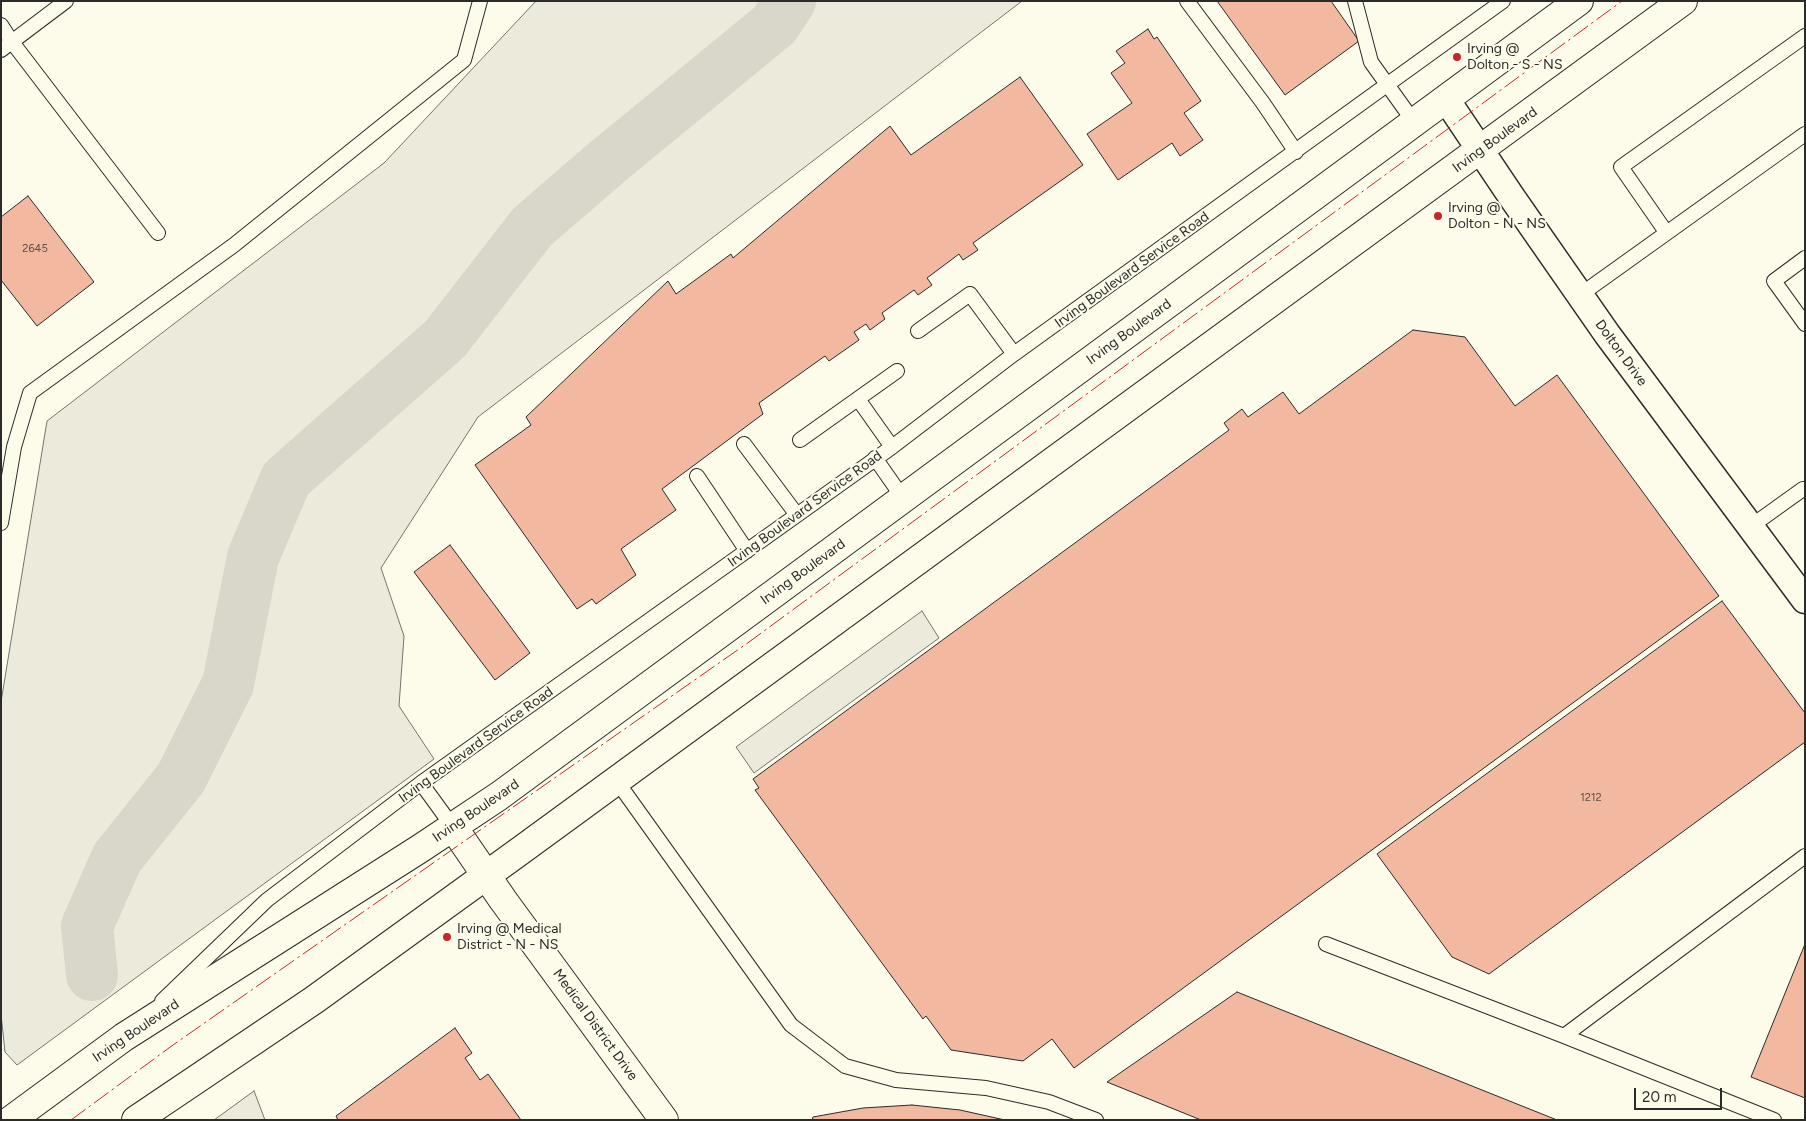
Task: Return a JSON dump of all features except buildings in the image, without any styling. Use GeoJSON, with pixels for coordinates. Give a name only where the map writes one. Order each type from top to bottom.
{"type":"FeatureCollection","features":[{"type":"Feature","properties":{"kind":"main road","name":"Irving Boulevard"},"geometry":{"type":"LineString","coordinates":[[11,1120],[124,1037],[499,796],[1579,1]]}},
{"type":"Feature","properties":{"kind":"main road","name":"Irving Boulevard"},"geometry":{"type":"LineString","coordinates":[[136,1120],[314,1000],[1480,151],[1683,1]]}},
{"type":"Feature","properties":{"kind":"main road","name":"Medical District Drive"},"geometry":{"type":"LineString","coordinates":[[453,827],[664,1120]]}},
{"type":"Feature","properties":{"kind":"street","name":"Dolton Drive"},"geometry":{"type":"LineString","coordinates":[[1446,99],[1612,342],[1805,600]]}},
{"type":"Feature","properties":{"kind":"lane"},"geometry":{"type":"LineString","coordinates":[[6,46],[66,1]]}},
{"type":"Feature","properties":{"kind":"lane"},"geometry":{"type":"LineString","coordinates":[[1,523],[14,447],[30,393],[234,245],[464,60],[480,1]]}},
{"type":"Feature","properties":{"kind":"lane"},"geometry":{"type":"LineString","coordinates":[[1188,1],[1263,103],[1296,152]]}},
{"type":"Feature","properties":{"kind":"lane"},"geometry":{"type":"LineString","coordinates":[[1355,1],[1371,62],[1414,122]]}},
{"type":"Feature","properties":{"kind":"lane","name":"Irving Boulevard Service Road"},"geometry":{"type":"LineString","coordinates":[[124,1037],[267,900],[421,783],[892,447],[1014,354],[1503,1]]}},
{"type":"Feature","properties":{"kind":"lane"},"geometry":{"type":"LineString","coordinates":[[1,25],[6,46],[158,233]]}},
{"type":"Feature","properties":{"kind":"lane"},"geometry":{"type":"LineString","coordinates":[[1666,232],[1621,168],[1805,36]]}},
{"type":"Feature","properties":{"kind":"lane"},"geometry":{"type":"LineString","coordinates":[[1580,294],[1805,134]]}},
{"type":"Feature","properties":{"kind":"lane"},"geometry":{"type":"LineString","coordinates":[[1805,258],[1774,281],[1805,324]]}},
{"type":"Feature","properties":{"kind":"lane"},"geometry":{"type":"LineString","coordinates":[[918,331],[970,294],[1014,354]]}},
{"type":"Feature","properties":{"kind":"lane"},"geometry":{"type":"LineString","coordinates":[[800,440],[897,371]]}},
{"type":"Feature","properties":{"kind":"lane"},"geometry":{"type":"LineString","coordinates":[[858,399],[892,447]]}},
{"type":"Feature","properties":{"kind":"lane"},"geometry":{"type":"LineString","coordinates":[[744,444],[797,515]]}},
{"type":"Feature","properties":{"kind":"lane"},"geometry":{"type":"LineString","coordinates":[[875,458],[903,498]]}},
{"type":"Feature","properties":{"kind":"lane"},"geometry":{"type":"LineString","coordinates":[[697,476],[747,551]]}},
{"type":"Feature","properties":{"kind":"lane"},"geometry":{"type":"LineString","coordinates":[[1750,527],[1803,489]]}},
{"type":"Feature","properties":{"kind":"lane"},"geometry":{"type":"LineString","coordinates":[[616,780],[791,1024],[845,1066],[896,1080],[986,1088],[1049,1102],[1096,1120]]}},
{"type":"Feature","properties":{"kind":"lane","name":"Medical District Drive"},"geometry":{"type":"LineString","coordinates":[[421,783],[453,827]]}},
{"type":"Feature","properties":{"kind":"lane"},"geometry":{"type":"LineString","coordinates":[[1564,1036],[1805,856]]}},
{"type":"Feature","properties":{"kind":"lane"},"geometry":{"type":"LineString","coordinates":[[1326,944],[1774,1120]]}},
{"type":"Feature","properties":{"kind":"shaded area"},"geometry":{"type":"Polygon","coordinates":[[[536,1],[1022,1],[478,417],[381,568],[404,636],[399,706],[434,759],[17,1065],[5,1052],[1,1014],[1,702],[47,421],[384,163],[536,1]]]}},
{"type":"Feature","properties":{"kind":"shaded area"},"geometry":{"type":"Polygon","coordinates":[[[922,611],[939,638],[754,773],[736,747],[922,611]]]}},
{"type":"Feature","properties":{"kind":"shaded area"},"geometry":{"type":"Polygon","coordinates":[[[254,1091],[265,1120],[214,1120],[254,1091]]]}},
{"type":"Feature","properties":{"kind":"waterway"},"geometry":{"type":"LineString","coordinates":[[92,975],[87,926],[117,858],[181,778],[228,684],[253,557],[286,479],[445,339],[532,227],[606,163],[774,25],[790,1]]}},
{"type":"Feature","properties":{"kind":"power"},"geometry":{"type":"LineString","coordinates":[[71,1120],[173,1045],[749,642],[1622,1]]}},
{"type":"Feature","properties":{"kind":"place","name":"Irving @ Dolton - S - NS"},"geometry":{"type":"Point","coordinates":[1457,57]}},
{"type":"Feature","properties":{"kind":"place","name":"Irving @ Dolton - N - NS"},"geometry":{"type":"Point","coordinates":[1438,216]}},
{"type":"Feature","properties":{"kind":"place","name":"Irving @ Medical District - N - NS"},"geometry":{"type":"Point","coordinates":[447,937]}}]}
